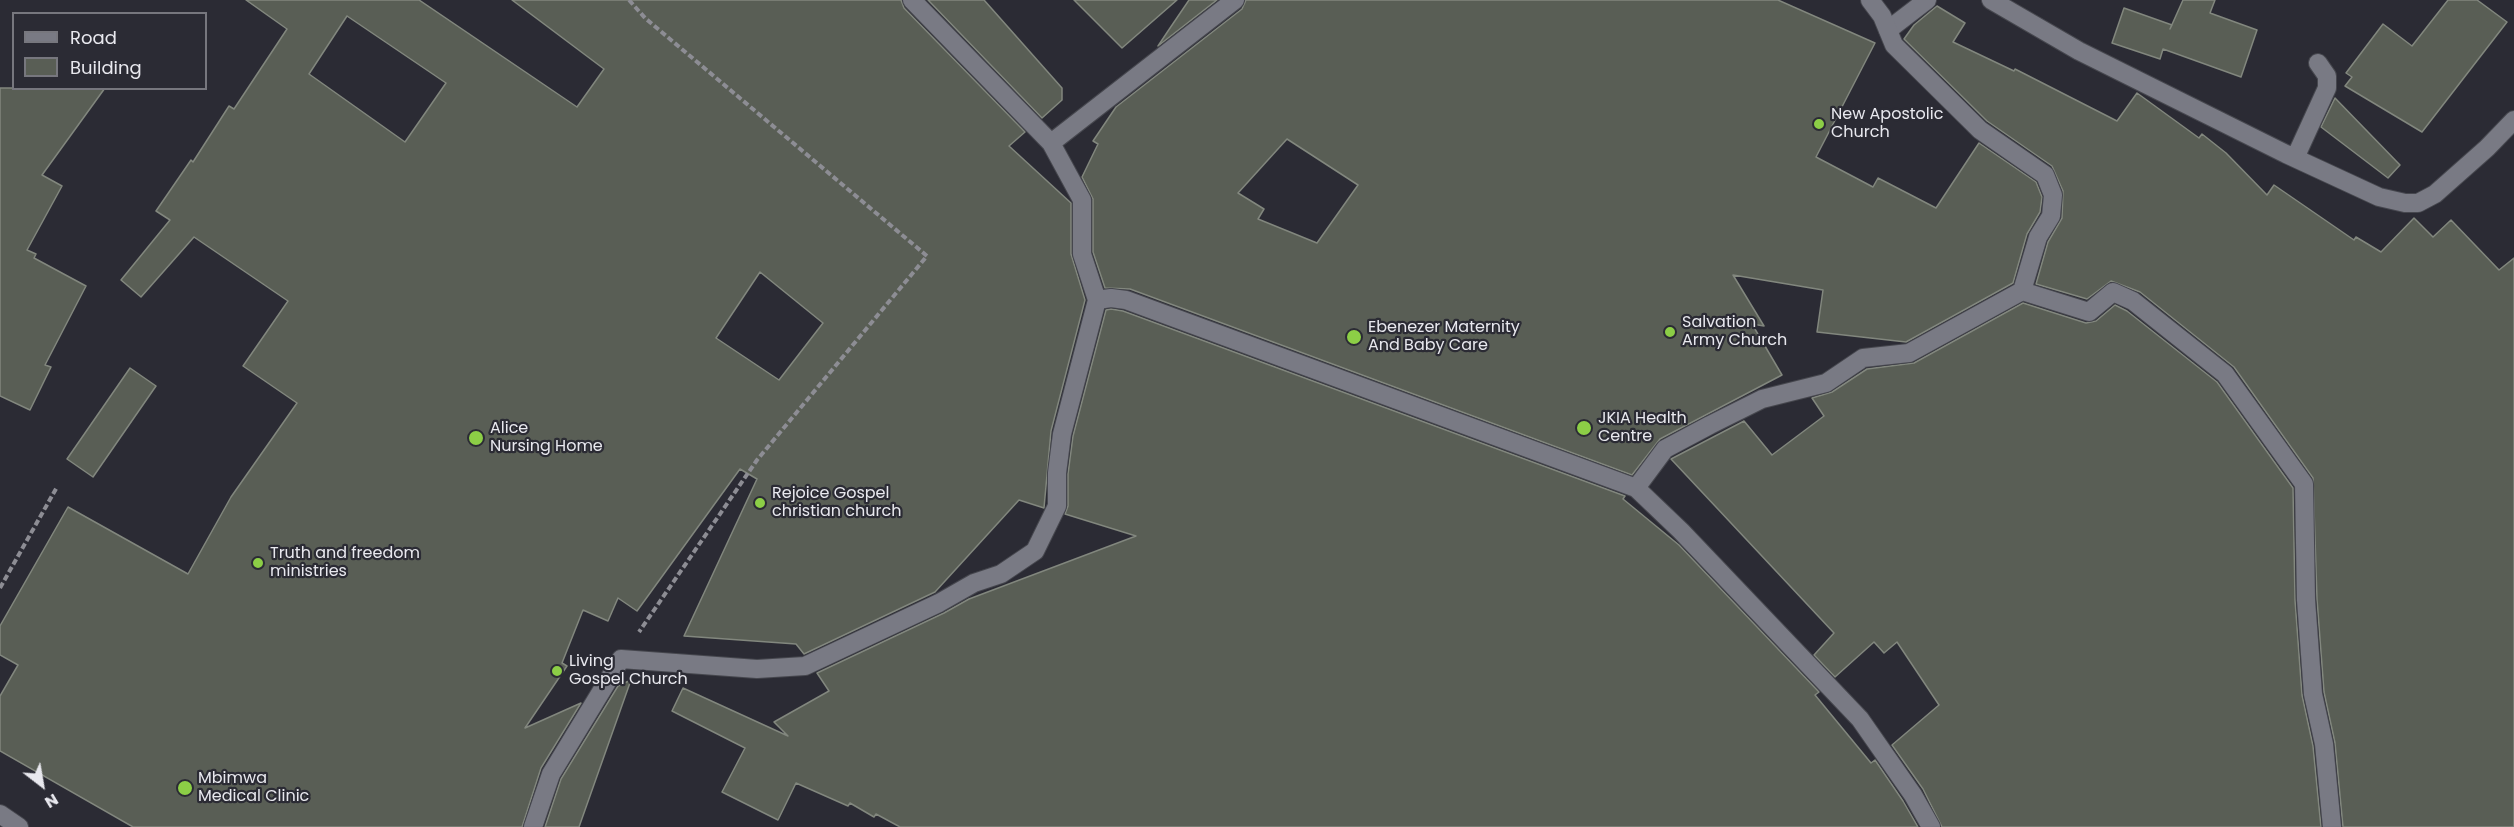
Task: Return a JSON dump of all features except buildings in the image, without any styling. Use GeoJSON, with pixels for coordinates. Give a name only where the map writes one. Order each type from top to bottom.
{"type":"FeatureCollection","features":[{"type":"Feature","properties":{"kind":"street"},"geometry":{"type":"LineString","coordinates":[[533,827],[551,774],[621,659],[757,669],[805,666],[939,603],[974,583],[1001,574],[1035,551],[1057,506],[1057,473],[1062,434],[1097,300],[1082,254],[1082,200],[1051,143],[912,0]]}},
{"type":"Feature","properties":{"kind":"street"},"geometry":{"type":"LineString","coordinates":[[1051,143],[1235,0]]}},
{"type":"Feature","properties":{"kind":"street"},"geometry":{"type":"LineString","coordinates":[[1636,488],[1665,449],[1710,425],[1762,399],[1826,383],[1863,358],[1909,353],[2022,291],[2038,237],[2051,216],[2053,195],[2045,175],[1980,130],[1894,45],[1882,16],[1870,0]]}},
{"type":"Feature","properties":{"kind":"street"},"geometry":{"type":"LineString","coordinates":[[1888,30],[1927,0]]}},
{"type":"Feature","properties":{"kind":"street"},"geometry":{"type":"LineString","coordinates":[[1991,0],[2079,51],[2295,158],[2379,197],[2405,203],[2418,203],[2435,194],[2514,120]]}},
{"type":"Feature","properties":{"kind":"street"},"geometry":{"type":"LineString","coordinates":[[2295,158],[2326,88],[2327,76],[2318,63]]}},
{"type":"Feature","properties":{"kind":"street"},"geometry":{"type":"LineString","coordinates":[[2022,291],[2089,312],[2113,292],[2133,301],[2226,374],[2304,484],[2306,600],[2313,694],[2324,744],[2332,827]]}},
{"type":"Feature","properties":{"kind":"street"},"geometry":{"type":"LineString","coordinates":[[1097,300],[1111,298],[1126,300],[1636,488],[1681,531],[1860,719],[1912,795],[1930,827]]}},
{"type":"Feature","properties":{"kind":"street"},"geometry":{"type":"LineString","coordinates":[[0,814],[19,827]]}},
{"type":"Feature","properties":{"kind":"path"},"geometry":{"type":"LineString","coordinates":[[621,659],[757,460],[927,256],[645,18],[629,0]]}},
{"type":"Feature","properties":{"kind":"path"},"geometry":{"type":"LineString","coordinates":[[0,588],[57,487]]}},
{"type":"Feature","properties":{"kind":"place","name":"New Apostolic Church"},"geometry":{"type":"Point","coordinates":[1819,124]}},
{"type":"Feature","properties":{"kind":"place","name":"Salvation Army Church"},"geometry":{"type":"Point","coordinates":[1670,332]}},
{"type":"Feature","properties":{"kind":"place","name":"Ebenezer Maternity And Baby Care"},"geometry":{"type":"Point","coordinates":[1354,337]}},
{"type":"Feature","properties":{"kind":"place","name":"JKIA Health Centre"},"geometry":{"type":"Point","coordinates":[1584,428]}},
{"type":"Feature","properties":{"kind":"place","name":"Alice Nursing Home"},"geometry":{"type":"Point","coordinates":[476,438]}},
{"type":"Feature","properties":{"kind":"place","name":"Rejoice Gospel christian church"},"geometry":{"type":"Point","coordinates":[760,503]}},
{"type":"Feature","properties":{"kind":"place","name":"Truth and freedom ministries"},"geometry":{"type":"Point","coordinates":[258,563]}},
{"type":"Feature","properties":{"kind":"place","name":"Living Gospel Church"},"geometry":{"type":"Point","coordinates":[557,671]}},
{"type":"Feature","properties":{"kind":"place","name":"Mbimwa Medical Clinic"},"geometry":{"type":"Point","coordinates":[185,788]}}]}
